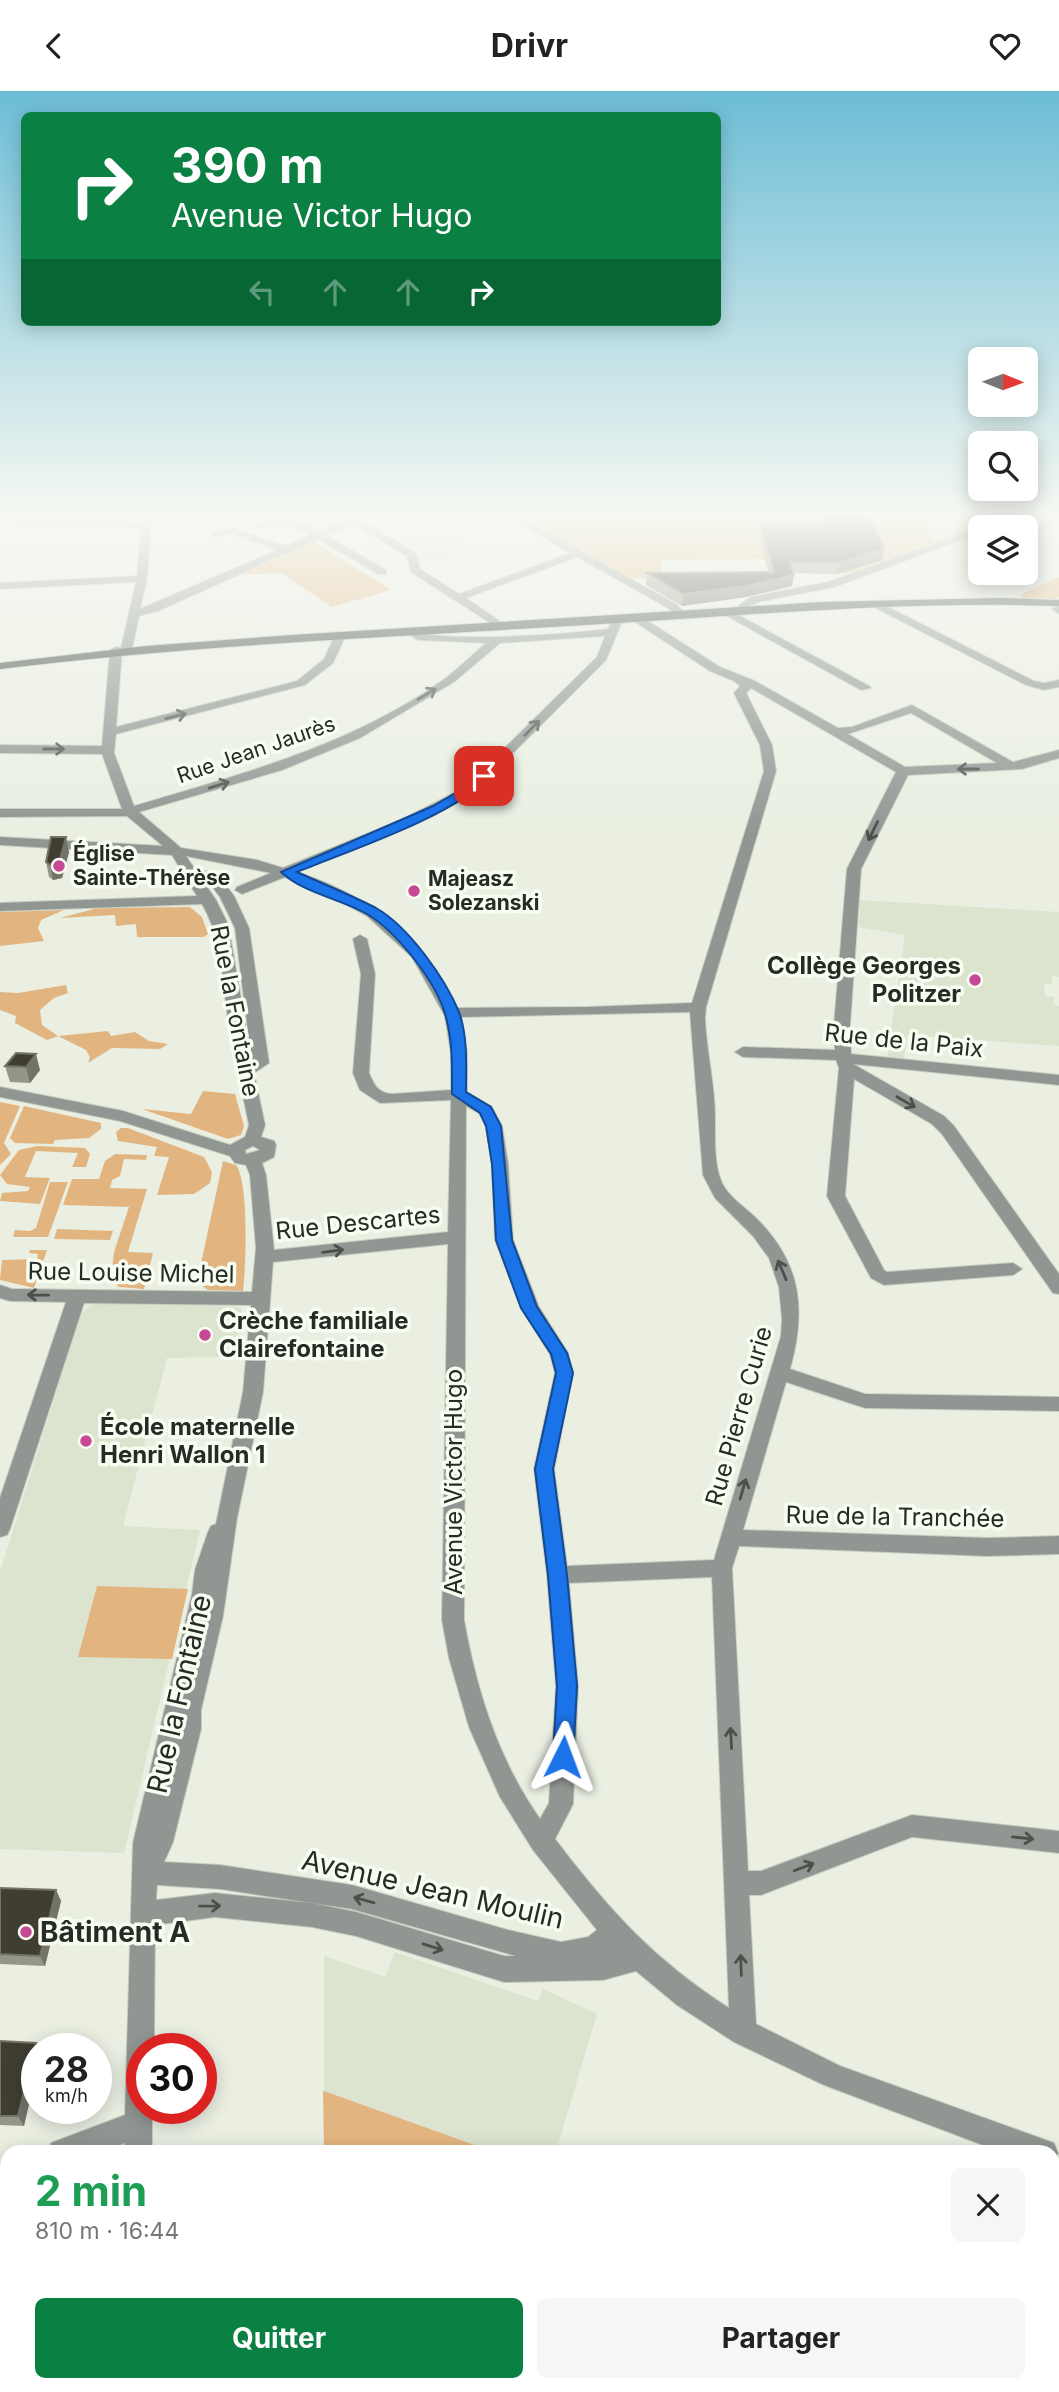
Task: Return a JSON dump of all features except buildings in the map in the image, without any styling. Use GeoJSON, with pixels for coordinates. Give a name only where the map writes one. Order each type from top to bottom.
{"type":"FeatureCollection","features":[{"type":"Feature","properties":{"kind":"main road"},"geometry":{"type":"LineString","coordinates":[[0,666],[121,650],[612,619]]}},
{"type":"Feature","properties":{"kind":"street"},"geometry":{"type":"LineString","coordinates":[[133,619],[121,650],[108,750],[130,812],[176,850]]}},
{"type":"Feature","properties":{"kind":"street"},"geometry":{"type":"LineString","coordinates":[[492,619],[502,626]]}},
{"type":"Feature","properties":{"kind":"street"},"geometry":{"type":"LineString","coordinates":[[235,893],[406,823],[468,791],[602,658],[618,619]]}},
{"type":"Feature","properties":{"kind":"street"},"geometry":{"type":"LineString","coordinates":[[638,619],[715,669],[735,687],[741,683],[770,694],[903,771],[1012,766],[1059,754]]}},
{"type":"Feature","properties":{"kind":"street"},"geometry":{"type":"LineString","coordinates":[[741,619],[865,688]]}},
{"type":"Feature","properties":{"kind":"street"},"geometry":{"type":"LineString","coordinates":[[906,619],[1030,683],[1044,688],[1059,683]]}},
{"type":"Feature","properties":{"kind":"street"},"geometry":{"type":"LineString","coordinates":[[411,631],[418,637],[496,640],[550,640],[612,632]]}},
{"type":"Feature","properties":{"kind":"street"},"geometry":{"type":"LineString","coordinates":[[110,732],[301,683],[329,661],[340,635]]}},
{"type":"Feature","properties":{"kind":"street","name":"Rue Jean Jaurès"},"geometry":{"type":"LineString","coordinates":[[0,813],[130,812],[278,767],[356,735],[450,680],[496,640]]}},
{"type":"Feature","properties":{"kind":"street","name":"Rue Pierre Curie"},"geometry":{"type":"LineString","coordinates":[[741,683],[740,693],[766,745],[770,771],[698,1007],[696,1032],[706,1090],[714,1183],[761,1233],[786,1278],[791,1298],[790,1336],[722,1568],[744,2033]]}},
{"type":"Feature","properties":{"kind":"street"},"geometry":{"type":"LineString","coordinates":[[835,732],[854,730],[912,709],[1012,766]]}},
{"type":"Feature","properties":{"kind":"street"},"geometry":{"type":"LineString","coordinates":[[0,749],[108,750]]}},
{"type":"Feature","properties":{"kind":"street"},"geometry":{"type":"LineString","coordinates":[[903,771],[854,869],[842,1025],[845,1062],[836,1196],[877,1274],[884,1279],[1013,1269]]}},
{"type":"Feature","properties":{"kind":"street","name":"Avenue Victor Hugo"},"geometry":{"type":"LineString","coordinates":[[0,841],[176,850],[250,862],[287,872],[373,912],[414,951],[452,1013],[459,1053],[453,1619],[462,1675],[482,1735],[513,1800],[541,1842],[615,1931],[640,1958],[680,1993],[744,2033],[845,2083],[1021,2145]]}},
{"type":"Feature","properties":{"kind":"street","name":"Rue la Fontaine"},"geometry":{"type":"LineString","coordinates":[[176,850],[209,900],[226,943],[236,1021],[257,1125],[252,1140]]}},
{"type":"Feature","properties":{"kind":"street","name":"Rue la Fontaine"},"geometry":{"type":"LineString","coordinates":[[209,874],[235,893],[242,928],[261,1063],[258,1068],[247,1071]]}},
{"type":"Feature","properties":{"kind":"street"},"geometry":{"type":"LineString","coordinates":[[0,907],[209,900]]}},
{"type":"Feature","properties":{"kind":"street"},"geometry":{"type":"LineString","coordinates":[[360,939],[368,974],[361,1073],[368,1090],[380,1098],[392,1099],[459,1094],[485,1110],[494,1126],[500,1164],[504,1240],[530,1308],[559,1353],[564,1373],[544,1469],[558,1575],[567,1686],[561,1804],[541,1842]]}},
{"type":"Feature","properties":{"kind":"street"},"geometry":{"type":"LineString","coordinates":[[452,1013],[588,1012],[698,1007]]}},
{"type":"Feature","properties":{"kind":"street","name":"Rue de la Paix"},"geometry":{"type":"LineString","coordinates":[[743,1052],[1059,1080]]}},
{"type":"Feature","properties":{"kind":"street"},"geometry":{"type":"LineString","coordinates":[[845,1062],[938,1120],[948,1130],[1059,1288]]}},
{"type":"Feature","properties":{"kind":"street"},"geometry":{"type":"LineString","coordinates":[[0,1091],[123,1116],[236,1152],[241,1159],[253,1161],[265,1157],[269,1149],[264,1142],[252,1140],[240,1144],[236,1152]]}},
{"type":"Feature","properties":{"kind":"street","name":"Rue la Fontaine"},"geometry":{"type":"LineString","coordinates":[[142,2033],[145,1956],[143,1914],[147,1873],[161,1842],[190,1729],[190,1710],[212,1616],[227,1518],[253,1392],[265,1258],[262,1204],[253,1161]]}},
{"type":"Feature","properties":{"kind":"street","name":"Rue Descartes"},"geometry":{"type":"LineString","coordinates":[[265,1258],[457,1237]]}},
{"type":"Feature","properties":{"kind":"street","name":"Rue Louise Michel"},"geometry":{"type":"LineString","coordinates":[[0,1291],[10,1295],[262,1299]]}},
{"type":"Feature","properties":{"kind":"street"},"geometry":{"type":"LineString","coordinates":[[0,1529],[77,1296]]}},
{"type":"Feature","properties":{"kind":"street"},"geometry":{"type":"LineString","coordinates":[[778,1372],[865,1401],[1059,1404]]}},
{"type":"Feature","properties":{"kind":"street","name":"Rue de la Tranchée"},"geometry":{"type":"LineString","coordinates":[[730,1534],[744,1539],[987,1547],[1059,1545]]}},
{"type":"Feature","properties":{"kind":"street"},"geometry":{"type":"LineString","coordinates":[[558,1575],[722,1568]]}},
{"type":"Feature","properties":{"kind":"street"},"geometry":{"type":"LineString","coordinates":[[738,1883],[761,1883],[912,1826],[1059,1842]]}},
{"type":"Feature","properties":{"kind":"street","name":"Avenue Jean Moulin"},"geometry":{"type":"LineString","coordinates":[[147,1873],[220,1877],[352,1897],[508,1942],[561,1954],[593,1948],[615,1931]]}},
{"type":"Feature","properties":{"kind":"street","name":"Avenue Jean Moulin"},"geometry":{"type":"LineString","coordinates":[[143,1914],[215,1905],[312,1915],[356,1924],[504,1969],[603,1967],[640,1958]]}},
{"type":"Feature","properties":{"kind":"street"},"geometry":{"type":"LineString","coordinates":[[82,2145],[138,2124]]}},
{"type":"Feature","properties":{"kind":"street","name":"Rue la Fontaine"},"geometry":{"type":"LineString","coordinates":[[138,2124],[138,2145]]}},
{"type":"Feature","properties":{"kind":"shaded area","name":"Collège Georges Politzer"},"geometry":{"type":"Polygon","coordinates":[[[860,900],[1059,912],[1059,977],[1052,976],[1052,984],[1044,984],[1045,996],[1054,997],[1054,1005],[1059,1006],[1059,1046],[907,1035],[904,1059],[887,1058],[905,935],[859,927],[860,900]]]}},
{"type":"Feature","properties":{"kind":"shaded area"},"geometry":{"type":"Polygon","coordinates":[[[190,907],[202,917],[208,934],[204,937],[137,937],[136,924],[116,926],[115,915],[60,918],[98,908],[190,907]]]}},
{"type":"Feature","properties":{"kind":"shaded area"},"geometry":{"type":"Polygon","coordinates":[[[64,910],[41,920],[38,928],[44,941],[0,946],[0,912],[64,910]]]}},
{"type":"Feature","properties":{"kind":"shaded area"},"geometry":{"type":"Polygon","coordinates":[[[66,985],[68,993],[54,998],[40,1010],[42,1025],[58,1036],[47,1040],[15,1023],[16,1016],[0,1010],[0,992],[18,993],[66,985]]]}},
{"type":"Feature","properties":{"kind":"shaded area"},"geometry":{"type":"Polygon","coordinates":[[[108,1031],[111,1036],[135,1032],[149,1041],[168,1044],[160,1049],[112,1048],[88,1063],[90,1057],[86,1050],[58,1036],[108,1031]]]}},
{"type":"Feature","properties":{"kind":"shaded area"},"geometry":{"type":"Polygon","coordinates":[[[203,1091],[235,1094],[244,1126],[241,1135],[228,1139],[142,1109],[191,1114],[203,1091]]]}},
{"type":"Feature","properties":{"kind":"shaded area"},"geometry":{"type":"Polygon","coordinates":[[[0,1102],[20,1106],[4,1143],[11,1154],[0,1165],[0,1102]]]}},
{"type":"Feature","properties":{"kind":"shaded area"},"geometry":{"type":"Polygon","coordinates":[[[24,1106],[101,1123],[101,1129],[89,1138],[55,1140],[53,1144],[15,1143],[10,1138],[24,1106]]]}},
{"type":"Feature","properties":{"kind":"shaded area"},"geometry":{"type":"Polygon","coordinates":[[[121,1128],[128,1128],[204,1157],[212,1172],[210,1183],[194,1194],[157,1195],[169,1157],[154,1156],[157,1147],[118,1141],[116,1132],[121,1128]]]}},
{"type":"Feature","properties":{"kind":"shaded area"},"geometry":{"type":"Polygon","coordinates":[[[37,1146],[85,1148],[90,1154],[86,1167],[72,1167],[78,1153],[36,1151],[25,1177],[50,1178],[40,1204],[0,1201],[2,1193],[28,1191],[30,1187],[7,1184],[0,1175],[19,1150],[37,1146]]]}},
{"type":"Feature","properties":{"kind":"shaded area"},"geometry":{"type":"Polygon","coordinates":[[[115,1154],[147,1155],[146,1160],[124,1159],[120,1176],[112,1180],[110,1188],[147,1189],[128,1252],[153,1253],[144,1289],[119,1287],[111,1279],[114,1252],[129,1207],[63,1205],[72,1179],[99,1179],[105,1161],[115,1154]]]}},
{"type":"Feature","properties":{"kind":"shaded area"},"geometry":{"type":"Polygon","coordinates":[[[223,1161],[236,1165],[243,1188],[246,1245],[243,1291],[208,1290],[197,1282],[223,1161]]]}},
{"type":"Feature","properties":{"kind":"shaded area"},"geometry":{"type":"Polygon","coordinates":[[[50,1182],[68,1182],[48,1237],[13,1237],[15,1230],[30,1231],[36,1228],[50,1182]]]}},
{"type":"Feature","properties":{"kind":"shaded area"},"geometry":{"type":"Polygon","coordinates":[[[57,1229],[113,1231],[110,1240],[54,1239],[57,1229]]]}},
{"type":"Feature","properties":{"kind":"shaded area"},"geometry":{"type":"Polygon","coordinates":[[[30,1250],[47,1250],[34,1288],[0,1280],[2,1260],[37,1259],[38,1254],[29,1253],[30,1250]]]}},
{"type":"Feature","properties":{"kind":"shaded area"},"geometry":{"type":"Polygon","coordinates":[[[98,1302],[239,1307],[242,1310],[236,1357],[167,1358],[123,1526],[200,1530],[124,1853],[0,1849],[0,1572],[80,1316],[88,1307],[98,1302]]]}},
{"type":"Feature","properties":{"kind":"shaded area"},"geometry":{"type":"Polygon","coordinates":[[[97,1586],[188,1589],[172,1659],[78,1657],[97,1586]]]}},
{"type":"Feature","properties":{"kind":"shaded area"},"geometry":{"type":"Polygon","coordinates":[[[395,1952],[538,2001],[543,1989],[597,2014],[558,2145],[474,2145],[324,2091],[324,1956],[385,1977],[395,1952]]]}},
{"type":"Feature","properties":{"kind":"shaded area"},"geometry":{"type":"Polygon","coordinates":[[[323,2091],[475,2145],[324,2145],[323,2091]]]}},
{"type":"Feature","properties":{"kind":"place","name":"Église Sainte-Thérèse"},"geometry":{"type":"Point","coordinates":[59,866]}},
{"type":"Feature","properties":{"kind":"place","name":"Majeasz Solezanski"},"geometry":{"type":"Point","coordinates":[414,891]}},
{"type":"Feature","properties":{"kind":"place","name":"Collège Georges Politzer"},"geometry":{"type":"Point","coordinates":[975,980]}},
{"type":"Feature","properties":{"kind":"place","name":"Crèche familiale Clairefontaine"},"geometry":{"type":"Point","coordinates":[205,1335]}},
{"type":"Feature","properties":{"kind":"place","name":"École maternelle Henri Wallon 1"},"geometry":{"type":"Point","coordinates":[86,1441]}},
{"type":"Feature","properties":{"kind":"place","name":"Bâtiment A"},"geometry":{"type":"Point","coordinates":[26,1932]}},
{"type":"Feature","properties":{"kind":"route"},"geometry":{"type":"LineString","coordinates":[[484,776],[468,791],[438,808],[287,872],[327,888],[373,912],[407,943],[426,967],[452,1013],[459,1053],[459,1094],[485,1110],[494,1126],[500,1164],[504,1240],[530,1308],[559,1353],[564,1373],[544,1469],[558,1575],[567,1686],[563,1757]]}}]}
